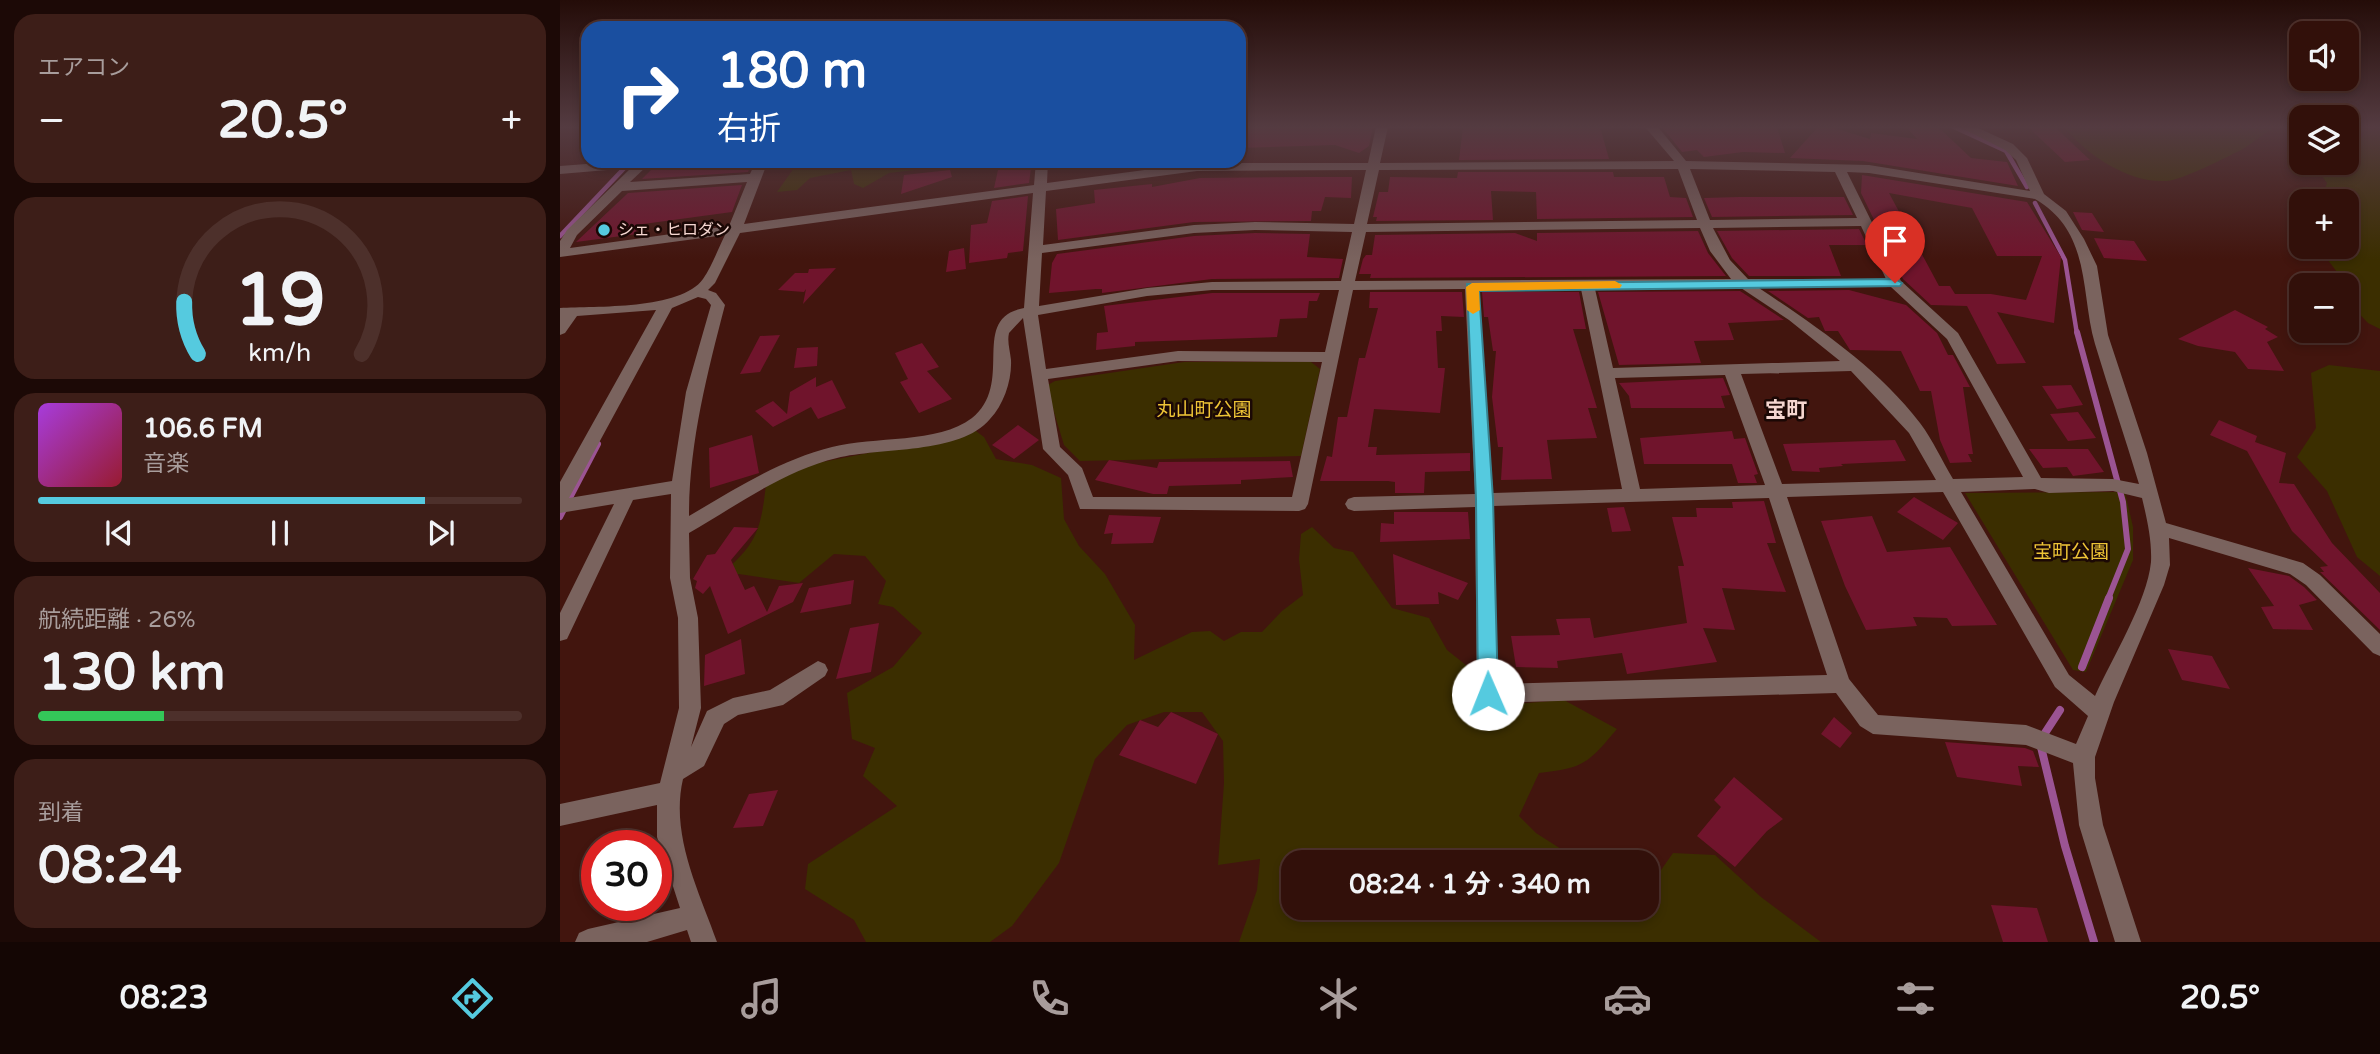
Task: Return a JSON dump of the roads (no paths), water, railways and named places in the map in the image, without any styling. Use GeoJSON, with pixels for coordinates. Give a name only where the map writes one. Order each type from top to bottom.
{"type":"FeatureCollection","features":[{"type":"Feature","properties":{"kind":"street"},"geometry":{"type":"LineString","coordinates":[[560,253],[572,233],[635,171]]}},
{"type":"Feature","properties":{"kind":"street"},"geometry":{"type":"LineString","coordinates":[[560,330],[566,313],[666,304],[697,292],[708,283],[735,229],[757,171]]}},
{"type":"Feature","properties":{"kind":"street"},"geometry":{"type":"LineString","coordinates":[[1041,171],[1029,313],[1052,449],[1076,472],[1086,504],[1299,504],[1374,171]]}},
{"type":"Feature","properties":{"kind":"street"},"geometry":{"type":"LineString","coordinates":[[560,253],[1167,171]]}},
{"type":"Feature","properties":{"kind":"street"},"geometry":{"type":"LineString","coordinates":[[1684,171],[1703,225],[1719,255],[1745,284],[1798,319],[1855,366],[1893,401],[1915,429],[2063,681],[2099,712]]}},
{"type":"Feature","properties":{"kind":"street"},"geometry":{"type":"LineString","coordinates":[[1840,171],[1895,283],[1953,336],[2035,483]]}},
{"type":"Feature","properties":{"kind":"street"},"geometry":{"type":"LineString","coordinates":[[1875,171],[2039,196],[2052,202],[2062,214],[2092,272],[2100,334],[2159,528],[2160,562],[2152,589],[2099,712],[2084,757],[2087,796],[2098,847],[2128,942]]}},
{"type":"Feature","properties":{"kind":"street"},"geometry":{"type":"LineString","coordinates":[[2027,171],[2039,196]]}},
{"type":"Feature","properties":{"kind":"street"},"geometry":{"type":"LineString","coordinates":[[620,187],[753,178]]}},
{"type":"Feature","properties":{"kind":"street"},"geometry":{"type":"LineString","coordinates":[[1035,250],[1194,229],[1255,226],[1361,228],[1866,222]]}},
{"type":"Feature","properties":{"kind":"street"},"geometry":{"type":"LineString","coordinates":[[680,530],[721,503],[801,463],[860,447],[918,442],[952,434],[975,424],[993,404],[1003,366],[1000,334],[1010,319],[1018,314],[1147,292],[1199,288],[1895,283]]}},
{"type":"Feature","properties":{"kind":"street"},"geometry":{"type":"LineString","coordinates":[[1587,285],[1632,494]]}},
{"type":"Feature","properties":{"kind":"street"},"geometry":{"type":"LineString","coordinates":[[1472,287],[1485,499],[1488,694],[1840,684]]}},
{"type":"Feature","properties":{"kind":"street"},"geometry":{"type":"LineString","coordinates":[[697,292],[711,296],[718,305],[694,392],[680,486],[680,578],[689,644],[690,708],[671,782],[669,836],[704,942]]}},
{"type":"Feature","properties":{"kind":"street"},"geometry":{"type":"LineString","coordinates":[[560,498],[666,304]]}},
{"type":"Feature","properties":{"kind":"street"},"geometry":{"type":"LineString","coordinates":[[1039,375],[1178,356],[1331,357]]}},
{"type":"Feature","properties":{"kind":"street"},"geometry":{"type":"LineString","coordinates":[[1606,373],[1855,366]]}},
{"type":"Feature","properties":{"kind":"street"},"geometry":{"type":"LineString","coordinates":[[1731,370],[1776,491],[1840,684],[1852,693],[1863,717],[1873,724],[2026,735],[2084,757]]}},
{"type":"Feature","properties":{"kind":"street"},"geometry":{"type":"LineString","coordinates":[[1353,504],[2035,483],[2049,487],[2113,485],[2149,494]]}},
{"type":"Feature","properties":{"kind":"street"},"geometry":{"type":"LineString","coordinates":[[560,506],[680,486]]}},
{"type":"Feature","properties":{"kind":"street"},"geometry":{"type":"LineString","coordinates":[[560,633],[627,495]]}},
{"type":"Feature","properties":{"kind":"street"},"geometry":{"type":"LineString","coordinates":[[2159,528],[2296,568],[2313,580],[2380,647]]}},
{"type":"Feature","properties":{"kind":"street"},"geometry":{"type":"LineString","coordinates":[[560,815],[671,782],[704,751],[715,718],[733,707],[775,698],[818,670]]}},
{"type":"Feature","properties":{"kind":"street"},"geometry":{"type":"LineString","coordinates":[[588,942],[673,924],[696,913]]}},
{"type":"Feature","properties":{"kind":"waterway"},"geometry":{"type":"LineString","coordinates":[[560,236],[622,171]]}},
{"type":"Feature","properties":{"kind":"waterway"},"geometry":{"type":"LineString","coordinates":[[2018,171],[2027,187]]}},
{"type":"Feature","properties":{"kind":"waterway"},"geometry":{"type":"LineString","coordinates":[[2035,203],[2065,260],[2077,334]]}},
{"type":"Feature","properties":{"kind":"waterway"},"geometry":{"type":"LineString","coordinates":[[2077,332],[2123,502],[2128,549],[2108,599]]}},
{"type":"Feature","properties":{"kind":"waterway"},"geometry":{"type":"LineString","coordinates":[[560,517],[598,444]]}},
{"type":"Feature","properties":{"kind":"waterway"},"geometry":{"type":"LineString","coordinates":[[2082,667],[2109,598]]}},
{"type":"Feature","properties":{"kind":"waterway"},"geometry":{"type":"LineString","coordinates":[[2060,710],[2045,733],[2041,747],[2065,846],[2094,942]]}},
{"type":"Feature","properties":{"kind":"place","name":"シェ・ヒロダン"},"geometry":{"type":"Point","coordinates":[604,230]}},
{"type":"Feature","properties":{"kind":"district","name":"宝町"},"geometry":{"type":"Point","coordinates":[1786,410]}},
{"type":"Feature","properties":{"kind":"park label","name":"丸山町公園"},"geometry":{"type":"Point","coordinates":[1204,410]}},
{"type":"Feature","properties":{"kind":"park label","name":"宝町公園"},"geometry":{"type":"Point","coordinates":[2071,552]}}]}
